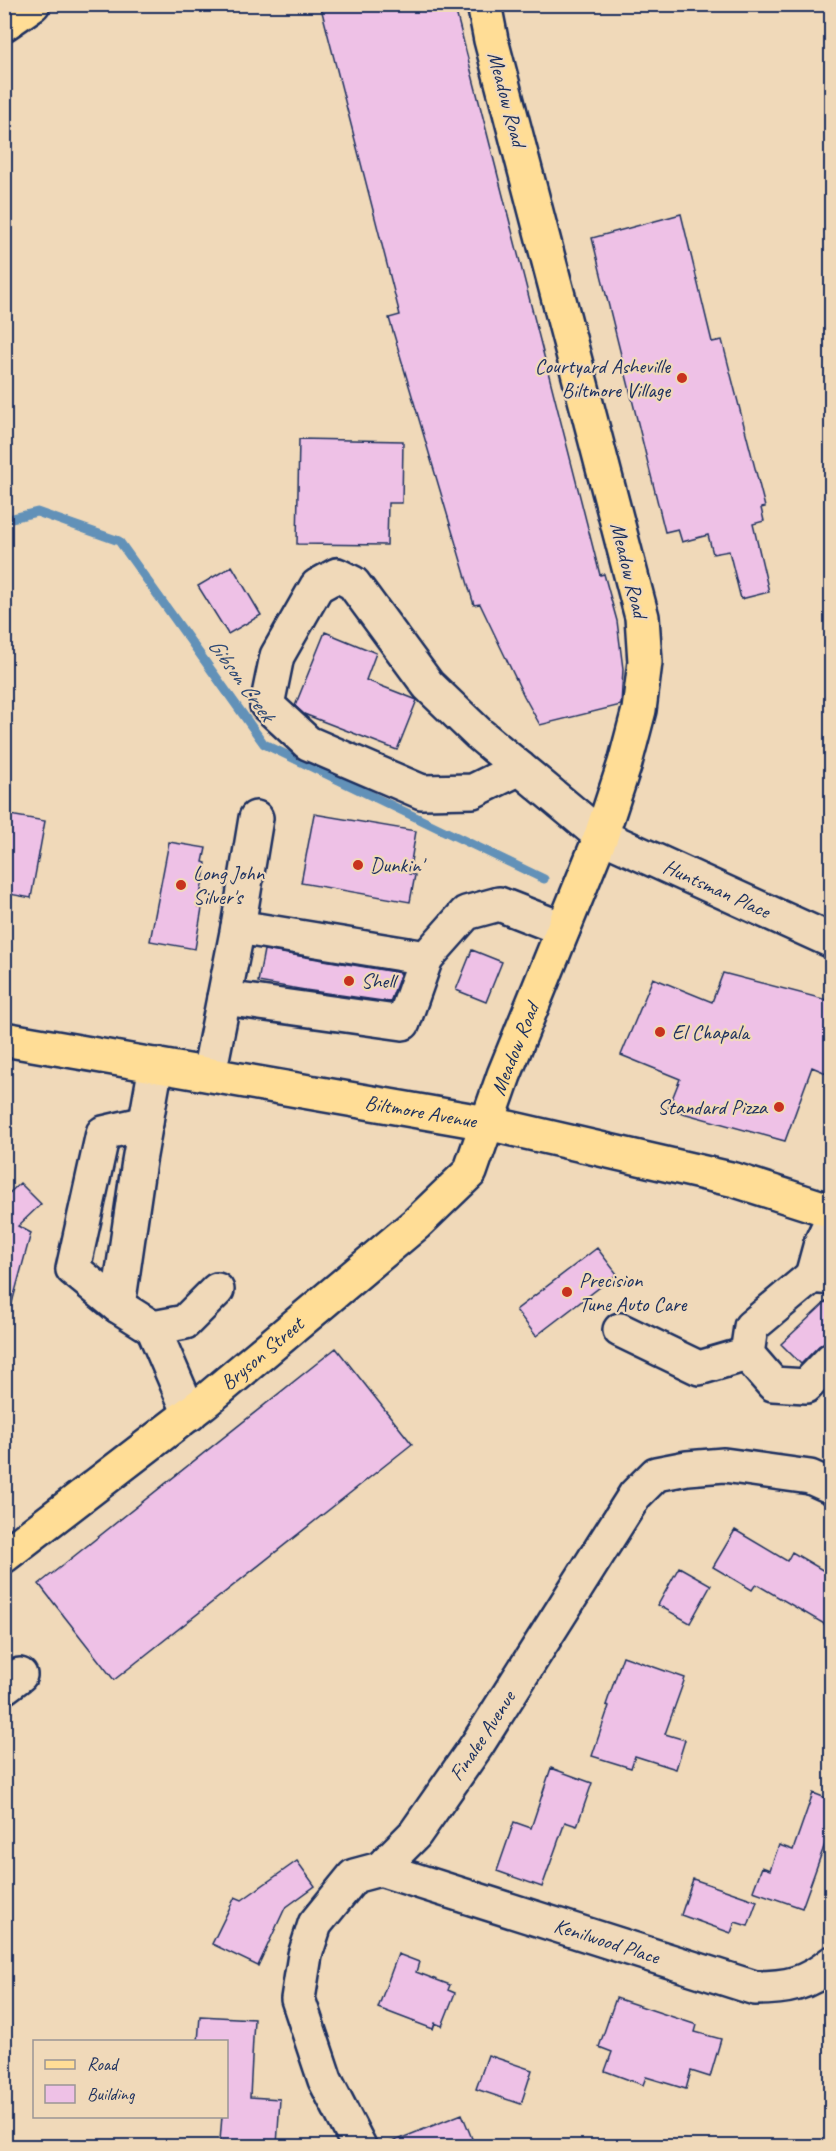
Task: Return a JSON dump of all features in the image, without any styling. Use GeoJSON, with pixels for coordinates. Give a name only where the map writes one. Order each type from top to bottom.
{"type":"FeatureCollection","features":[{"type":"Feature","properties":{"kind":"main road"},"geometry":{"type":"LineString","coordinates":[[4,24],[33,4]]}},
{"type":"Feature","properties":{"kind":"main road","name":"Meadow Road"},"geometry":{"type":"LineString","coordinates":[[484,4],[497,63],[642,617],[645,662],[639,710],[625,763],[601,836],[487,1124]]}},
{"type":"Feature","properties":{"kind":"main road","name":"Biltmore Avenue"},"geometry":{"type":"LineString","coordinates":[[4,1039],[487,1124],[740,1181],[831,1211]]}},
{"type":"Feature","properties":{"kind":"main road","name":"Bryson Street"},"geometry":{"type":"LineString","coordinates":[[4,1556],[190,1414],[416,1224],[470,1172],[487,1124]]}},
{"type":"Feature","properties":{"kind":"street","name":"Huntsman Place"},"geometry":{"type":"LineString","coordinates":[[520,768],[473,791],[422,792],[308,743],[267,705],[277,656],[317,586],[337,575],[352,583],[428,686],[479,734],[520,768],[601,836],[831,940]]}},
{"type":"Feature","properties":{"kind":"street"},"geometry":{"type":"LineString","coordinates":[[209,1074],[238,927],[256,818]]}},
{"type":"Feature","properties":{"kind":"street"},"geometry":{"type":"LineString","coordinates":[[224,998],[403,1023],[426,957],[466,913],[499,904],[563,929]]}},
{"type":"Feature","properties":{"kind":"street"},"geometry":{"type":"LineString","coordinates":[[238,927],[426,957]]}},
{"type":"Feature","properties":{"kind":"street"},"geometry":{"type":"LineString","coordinates":[[118,1306],[156,1065]]}},
{"type":"Feature","properties":{"kind":"street"},"geometry":{"type":"LineString","coordinates":[[146,1123],[103,1133],[73,1269],[118,1306],[153,1329],[190,1414]]}},
{"type":"Feature","properties":{"kind":"street"},"geometry":{"type":"LineString","coordinates":[[831,1219],[821,1243],[822,1277],[751,1327],[747,1354],[773,1384],[806,1386],[831,1359]]}},
{"type":"Feature","properties":{"kind":"street"},"geometry":{"type":"LineString","coordinates":[[153,1329],[185,1322],[217,1290]]}},
{"type":"Feature","properties":{"kind":"street"},"geometry":{"type":"LineString","coordinates":[[620,1330],[699,1368],[747,1354]]}},
{"type":"Feature","properties":{"kind":"street","name":"Finalee Avenue"},"geometry":{"type":"LineString","coordinates":[[359,2146],[325,2080],[298,1999],[304,1955],[315,1924],[354,1876],[380,1869],[415,1834],[465,1762],[634,1495],[656,1474],[687,1468],[724,1465],[810,1477],[831,1487]]}},
{"type":"Feature","properties":{"kind":"street","name":"Kenilwood Place"},"geometry":{"type":"LineString","coordinates":[[380,1869],[755,1988],[781,1988],[816,1976],[831,1963]]}},
{"type":"Feature","properties":{"kind":"building"},"geometry":{"type":"Polygon","coordinates":[[[320,4],[454,4],[600,575],[604,574],[617,621],[623,669],[621,705],[540,725],[480,604],[474,605],[389,318],[400,315],[320,4]]]}},
{"type":"Feature","properties":{"kind":"building","name":"Courtyard Asheville Biltmore Village"},"geometry":{"type":"Polygon","coordinates":[[[681,214],[712,342],[722,340],[765,507],[761,508],[764,521],[753,524],[769,592],[741,599],[729,551],[713,554],[708,535],[682,542],[678,529],[665,532],[592,238],[681,214]]]}},
{"type":"Feature","properties":{"kind":"building"},"geometry":{"type":"Polygon","coordinates":[[[299,439],[403,441],[402,503],[388,503],[387,545],[297,544],[299,439]]]}},
{"type":"Feature","properties":{"kind":"building"},"geometry":{"type":"Polygon","coordinates":[[[232,566],[261,615],[228,634],[198,586],[232,566]]]}},
{"type":"Feature","properties":{"kind":"building"},"geometry":{"type":"Polygon","coordinates":[[[325,632],[376,653],[366,680],[417,700],[397,750],[304,714],[295,706],[325,632]]]}},
{"type":"Feature","properties":{"kind":"building"},"geometry":{"type":"Polygon","coordinates":[[[4,814],[45,821],[31,898],[4,893],[4,814]]]}},
{"type":"Feature","properties":{"kind":"building"},"geometry":{"type":"Polygon","coordinates":[[[314,814],[416,831],[409,874],[415,875],[410,902],[301,883],[314,814]]]}},
{"type":"Feature","properties":{"kind":"building","name":"Long John Silver's"},"geometry":{"type":"Polygon","coordinates":[[[169,842],[206,848],[203,862],[206,863],[198,907],[202,908],[195,949],[150,941],[169,842]]]}},
{"type":"Feature","properties":{"kind":"building"},"geometry":{"type":"Polygon","coordinates":[[[264,950],[401,973],[390,1002],[305,990],[258,982],[264,950]]]}},
{"type":"Feature","properties":{"kind":"building"},"geometry":{"type":"Polygon","coordinates":[[[472,950],[502,962],[486,1002],[456,990],[472,950]]]}},
{"type":"Feature","properties":{"kind":"building"},"geometry":{"type":"Polygon","coordinates":[[[723,973],[831,1001],[831,1023],[825,1040],[831,1043],[831,1075],[812,1067],[785,1141],[668,1109],[680,1079],[621,1055],[653,978],[712,1002],[723,973]]]}},
{"type":"Feature","properties":{"kind":"building"},"geometry":{"type":"Polygon","coordinates":[[[20,1183],[41,1204],[18,1226],[31,1233],[12,1303],[4,1302],[4,1198],[20,1183]]]}},
{"type":"Feature","properties":{"kind":"building","name":"Precision Tune Auto Care"},"geometry":{"type":"Polygon","coordinates":[[[597,1248],[617,1274],[536,1336],[516,1310],[597,1248]]]}},
{"type":"Feature","properties":{"kind":"building"},"geometry":{"type":"Polygon","coordinates":[[[831,1297],[831,1341],[819,1346],[801,1364],[781,1344],[831,1297]]]}},
{"type":"Feature","properties":{"kind":"building"},"geometry":{"type":"Polygon","coordinates":[[[336,1348],[412,1444],[114,1680],[39,1584],[336,1348]]]}},
{"type":"Feature","properties":{"kind":"building"},"geometry":{"type":"Polygon","coordinates":[[[735,1530],[787,1561],[792,1552],[831,1575],[831,1628],[756,1584],[752,1590],[713,1567],[735,1530]]]}},
{"type":"Feature","properties":{"kind":"building"},"geometry":{"type":"Polygon","coordinates":[[[679,1567],[711,1585],[690,1623],[658,1605],[679,1567]]]}},
{"type":"Feature","properties":{"kind":"building"},"geometry":{"type":"Polygon","coordinates":[[[623,1656],[685,1678],[665,1734],[685,1740],[676,1769],[635,1756],[631,1768],[592,1756],[623,1656]]]}},
{"type":"Feature","properties":{"kind":"building"},"geometry":{"type":"Polygon","coordinates":[[[551,1768],[592,1783],[577,1826],[565,1822],[542,1887],[497,1871],[514,1822],[531,1828],[551,1768]]]}},
{"type":"Feature","properties":{"kind":"building"},"geometry":{"type":"Polygon","coordinates":[[[813,1793],[831,1800],[831,1846],[825,1844],[802,1908],[753,1891],[762,1867],[770,1870],[779,1845],[793,1850],[813,1793]]]}},
{"type":"Feature","properties":{"kind":"building"},"geometry":{"type":"Polygon","coordinates":[[[297,1861],[315,1886],[285,1908],[258,1966],[212,1944],[235,1897],[242,1900],[297,1861]]]}},
{"type":"Feature","properties":{"kind":"building"},"geometry":{"type":"Polygon","coordinates":[[[693,1879],[757,1901],[748,1926],[735,1922],[731,1933],[681,1915],[693,1879]]]}},
{"type":"Feature","properties":{"kind":"building"},"geometry":{"type":"Polygon","coordinates":[[[398,1954],[419,1962],[416,1972],[450,1985],[448,1990],[455,1993],[442,2026],[435,2023],[433,2029],[378,2008],[398,1954]]]}},
{"type":"Feature","properties":{"kind":"building"},"geometry":{"type":"Polygon","coordinates":[[[616,1998],[697,2025],[695,2032],[721,2039],[710,2077],[691,2071],[686,2089],[646,2077],[643,2085],[605,2071],[612,2052],[599,2047],[616,1998]]]}},
{"type":"Feature","properties":{"kind":"building"},"geometry":{"type":"Polygon","coordinates":[[[200,2016],[254,2019],[250,2097],[280,2099],[277,2145],[220,2141],[222,2118],[228,2118],[228,2040],[198,2040],[200,2016]]]}},
{"type":"Feature","properties":{"kind":"building"},"geometry":{"type":"Polygon","coordinates":[[[488,2055],[532,2070],[521,2104],[476,2089],[488,2055]]]}},
{"type":"Feature","properties":{"kind":"building"},"geometry":{"type":"Polygon","coordinates":[[[462,2114],[475,2146],[384,2145],[462,2114]]]}},
{"type":"Feature","properties":{"kind":"waterway","name":"Gibson Creek"},"geometry":{"type":"LineString","coordinates":[[4,520],[37,512],[119,541],[264,744],[544,879]]}},
{"type":"Feature","properties":{"kind":"place","name":"Courtyard Asheville Biltmore Village"},"geometry":{"type":"Point","coordinates":[682,378]}},
{"type":"Feature","properties":{"kind":"place","name":"Dunkin'"},"geometry":{"type":"Point","coordinates":[358,865]}},
{"type":"Feature","properties":{"kind":"place","name":"Long John Silver's"},"geometry":{"type":"Point","coordinates":[181,885]}},
{"type":"Feature","properties":{"kind":"place","name":"Shell"},"geometry":{"type":"Point","coordinates":[349,981]}},
{"type":"Feature","properties":{"kind":"place","name":"El Chapala"},"geometry":{"type":"Point","coordinates":[660,1032]}},
{"type":"Feature","properties":{"kind":"place","name":"Standard Pizza"},"geometry":{"type":"Point","coordinates":[779,1107]}},
{"type":"Feature","properties":{"kind":"place","name":"Precision Tune Auto Care"},"geometry":{"type":"Point","coordinates":[567,1292]}}]}
